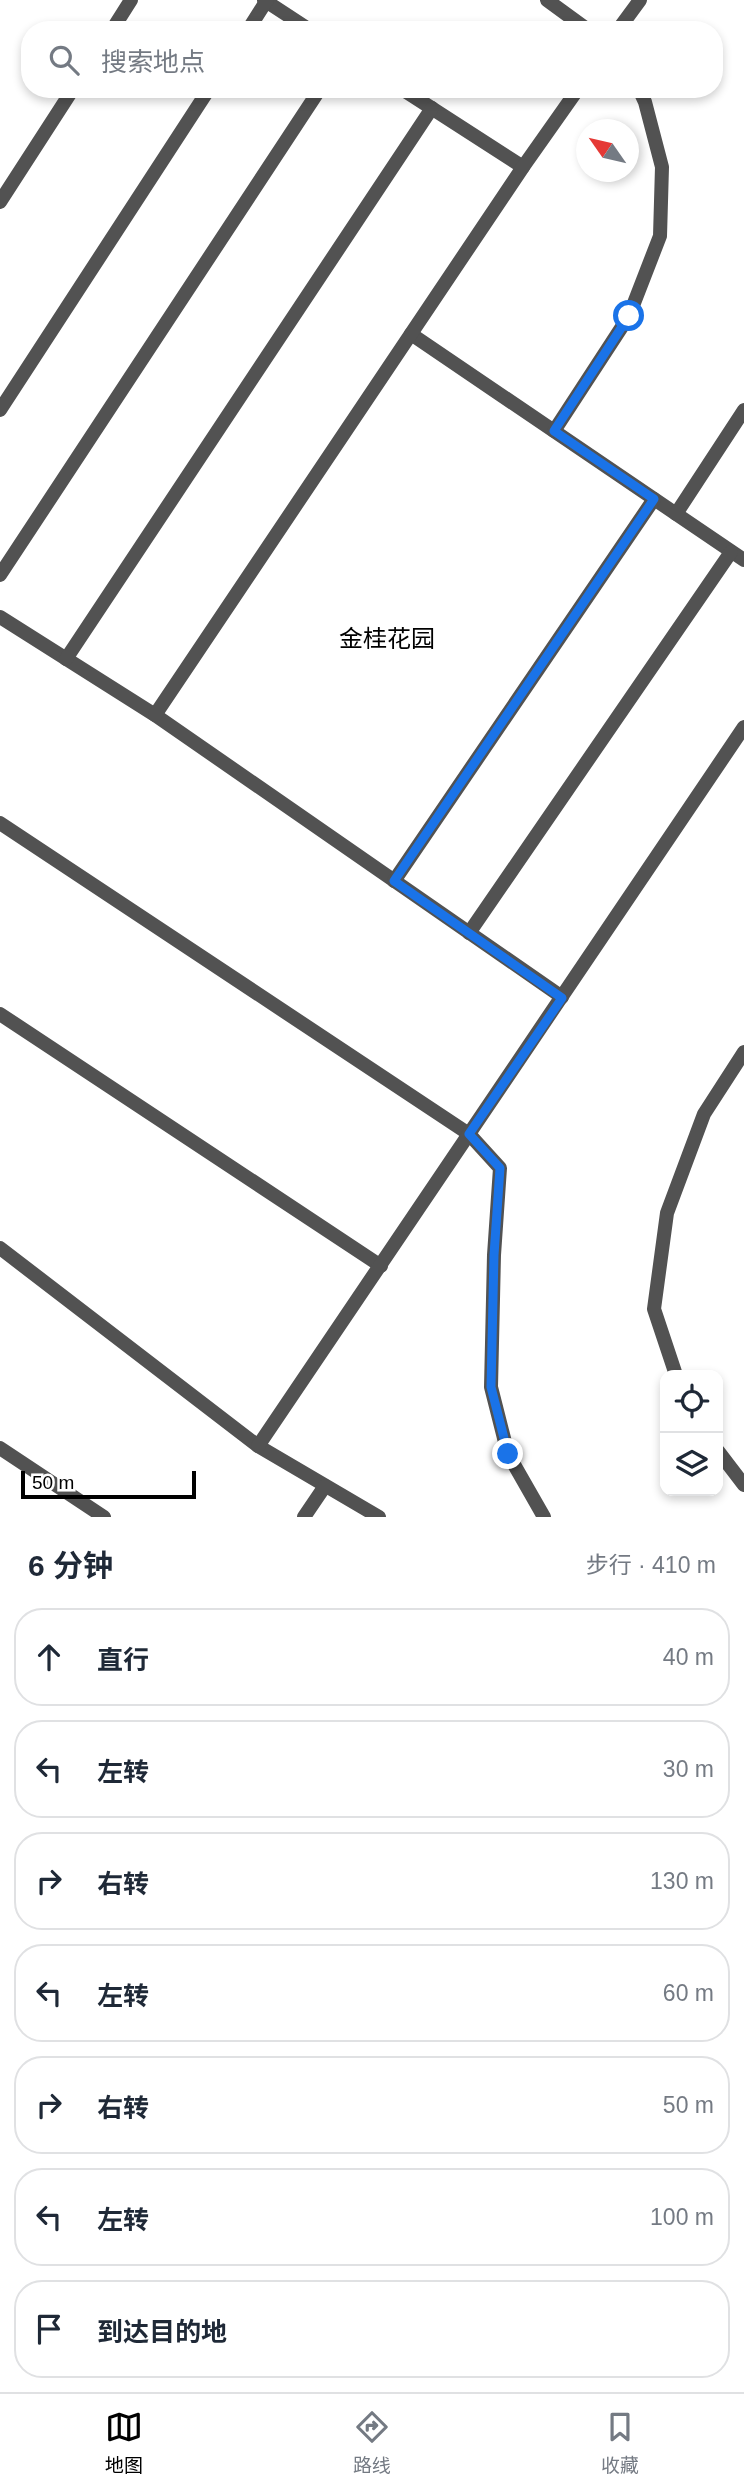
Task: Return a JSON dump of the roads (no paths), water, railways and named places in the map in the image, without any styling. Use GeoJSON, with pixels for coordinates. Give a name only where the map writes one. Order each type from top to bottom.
{"type":"FeatureCollection","features":[{"type":"Feature","properties":{"kind":"street"},"geometry":{"type":"LineString","coordinates":[[118,21],[131,0]]}},
{"type":"Feature","properties":{"kind":"street"},"geometry":{"type":"LineString","coordinates":[[253,21],[266,0],[297,21]]}},
{"type":"Feature","properties":{"kind":"street"},"geometry":{"type":"LineString","coordinates":[[547,0],[576,21]]}},
{"type":"Feature","properties":{"kind":"street"},"geometry":{"type":"LineString","coordinates":[[625,21],[640,0]]}},
{"type":"Feature","properties":{"kind":"street"},"geometry":{"type":"LineString","coordinates":[[0,202],[67,98]]}},
{"type":"Feature","properties":{"kind":"street"},"geometry":{"type":"LineString","coordinates":[[0,410],[203,98]]}},
{"type":"Feature","properties":{"kind":"street"},"geometry":{"type":"LineString","coordinates":[[0,575],[314,98]]}},
{"type":"Feature","properties":{"kind":"street"},"geometry":{"type":"LineString","coordinates":[[416,98],[523,167]]}},
{"type":"Feature","properties":{"kind":"street"},"geometry":{"type":"LineString","coordinates":[[155,715],[572,98]]}},
{"type":"Feature","properties":{"kind":"street"},"geometry":{"type":"LineString","coordinates":[[554,431],[629,316],[660,236],[662,167],[642,98]]}},
{"type":"Feature","properties":{"kind":"street"},"geometry":{"type":"LineString","coordinates":[[66,659],[432,108]]}},
{"type":"Feature","properties":{"kind":"street"},"geometry":{"type":"LineString","coordinates":[[411,334],[738,556],[469,933]]}},
{"type":"Feature","properties":{"kind":"street"},"geometry":{"type":"LineString","coordinates":[[676,514],[744,410]]}},
{"type":"Feature","properties":{"kind":"street"},"geometry":{"type":"LineString","coordinates":[[394,881],[654,499]]}},
{"type":"Feature","properties":{"kind":"street"},"geometry":{"type":"LineString","coordinates":[[0,617],[155,715],[562,998]]}},
{"type":"Feature","properties":{"kind":"street"},"geometry":{"type":"LineString","coordinates":[[258,1446],[744,727]]}},
{"type":"Feature","properties":{"kind":"street"},"geometry":{"type":"LineString","coordinates":[[730,748],[744,757]]}},
{"type":"Feature","properties":{"kind":"street"},"geometry":{"type":"LineString","coordinates":[[0,823],[469,1134],[500,1168],[494,1255],[491,1387],[508,1454],[544,1517]]}},
{"type":"Feature","properties":{"kind":"street"},"geometry":{"type":"LineString","coordinates":[[0,1014],[381,1266]]}},
{"type":"Feature","properties":{"kind":"street"},"geometry":{"type":"LineString","coordinates":[[674,1370],[654,1309],[667,1213],[704,1114],[744,1052]]}},
{"type":"Feature","properties":{"kind":"street"},"geometry":{"type":"LineString","coordinates":[[0,1248],[258,1446],[379,1517]]}},
{"type":"Feature","properties":{"kind":"street"},"geometry":{"type":"LineString","coordinates":[[0,1448],[104,1517]]}},
{"type":"Feature","properties":{"kind":"street"},"geometry":{"type":"LineString","coordinates":[[723,1458],[744,1485]]}},
{"type":"Feature","properties":{"kind":"street"},"geometry":{"type":"LineString","coordinates":[[304,1517],[325,1486]]}},
{"type":"Feature","properties":{"kind":"district","name":"金桂花园"},"geometry":{"type":"Point","coordinates":[387,639]}}]}
